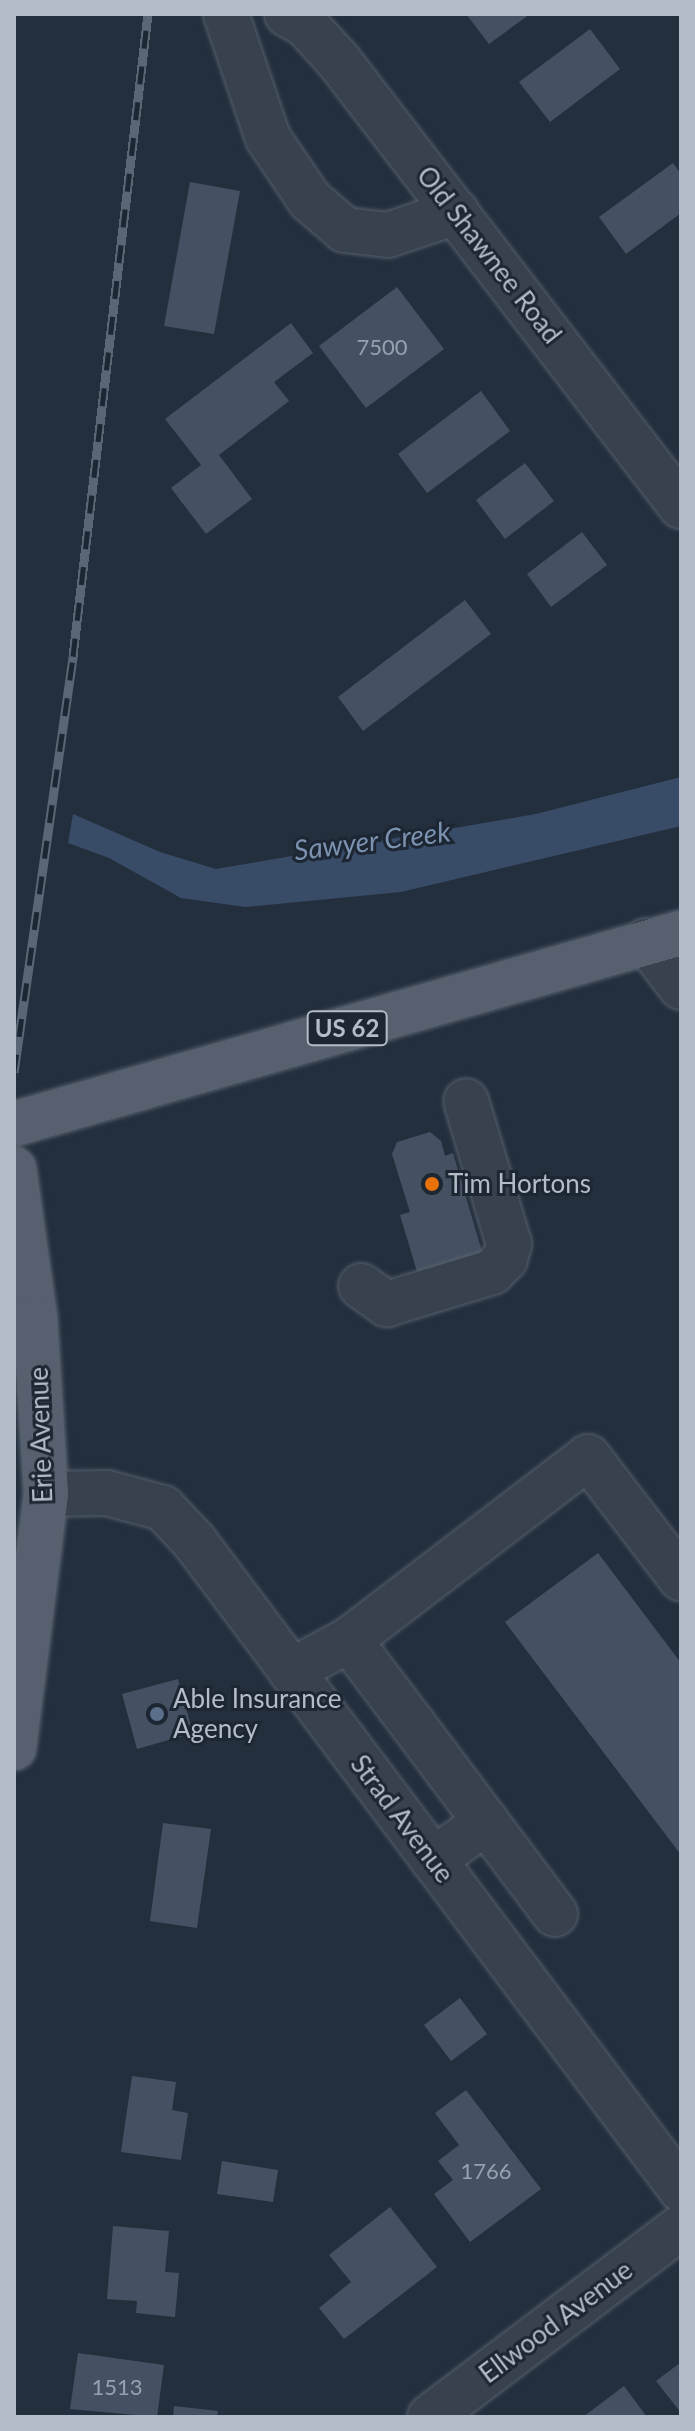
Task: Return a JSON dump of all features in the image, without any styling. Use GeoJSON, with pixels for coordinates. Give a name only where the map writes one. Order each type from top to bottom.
{"type":"FeatureCollection","features":[{"type":"Feature","properties":{"kind":"main road","name":"US 62"},"geometry":{"type":"LineString","coordinates":[[14,1124],[663,937]]}},
{"type":"Feature","properties":{"kind":"main road","name":"Erie Avenue"},"geometry":{"type":"LineString","coordinates":[[14,1169],[35,1318],[46,1494],[14,1748]]}},
{"type":"Feature","properties":{"kind":"street"},"geometry":{"type":"LineString","coordinates":[[226,14],[268,138],[310,200],[345,230],[388,235],[456,212]]}},
{"type":"Feature","properties":{"kind":"street","name":"Old Shawnee Road"},"geometry":{"type":"LineString","coordinates":[[287,14],[305,24],[338,60],[681,506]]}},
{"type":"Feature","properties":{"kind":"street"},"geometry":{"type":"LineString","coordinates":[[663,937],[681,987]]}},
{"type":"Feature","properties":{"kind":"street"},"geometry":{"type":"LineString","coordinates":[[361,1286],[387,1304],[492,1272],[505,1259],[509,1244],[466,1101]]}},
{"type":"Feature","properties":{"kind":"street"},"geometry":{"type":"LineString","coordinates":[[291,1671],[349,1640],[588,1457],[681,1578]]}},
{"type":"Feature","properties":{"kind":"street","name":"Strad Avenue"},"geometry":{"type":"LineString","coordinates":[[46,1494],[107,1493],[163,1508],[291,1671],[681,2189]]}},
{"type":"Feature","properties":{"kind":"street"},"geometry":{"type":"LineString","coordinates":[[349,1640],[555,1914]]}},
{"type":"Feature","properties":{"kind":"street"},"geometry":{"type":"LineString","coordinates":[[433,1860],[486,1822]]}},
{"type":"Feature","properties":{"kind":"street","name":"Ellwood Avenue"},"geometry":{"type":"LineString","coordinates":[[430,2417],[681,2227]]}},
{"type":"Feature","properties":{"kind":"water"},"geometry":{"type":"Polygon","coordinates":[[[681,777],[681,826],[401,892],[245,907],[181,898],[109,858],[68,843],[73,814],[160,852],[216,869],[536,814],[681,777]]]}},
{"type":"Feature","properties":{"kind":"building"},"geometry":{"type":"Polygon","coordinates":[[[466,14],[530,14],[489,44],[466,14]]]}},
{"type":"Feature","properties":{"kind":"building"},"geometry":{"type":"Polygon","coordinates":[[[590,29],[620,69],[550,122],[519,82],[590,29]]]}},
{"type":"Feature","properties":{"kind":"building"},"geometry":{"type":"Polygon","coordinates":[[[673,163],[681,174],[681,213],[626,254],[599,217],[673,163]]]}},
{"type":"Feature","properties":{"kind":"building"},"geometry":{"type":"Polygon","coordinates":[[[190,182],[240,191],[214,334],[164,326],[190,182]]]}},
{"type":"Feature","properties":{"kind":"building"},"geometry":{"type":"Polygon","coordinates":[[[397,287],[444,349],[366,408],[319,346],[397,287]]]}},
{"type":"Feature","properties":{"kind":"building"},"geometry":{"type":"Polygon","coordinates":[[[291,323],[313,353],[274,382],[289,401],[219,455],[252,499],[206,534],[171,488],[201,465],[165,419],[291,323]]]}},
{"type":"Feature","properties":{"kind":"building"},"geometry":{"type":"Polygon","coordinates":[[[481,391],[510,431],[427,493],[398,454],[481,391]]]}},
{"type":"Feature","properties":{"kind":"building"},"geometry":{"type":"Polygon","coordinates":[[[525,463],[554,501],[505,539],[476,500],[525,463]]]}},
{"type":"Feature","properties":{"kind":"building"},"geometry":{"type":"Polygon","coordinates":[[[582,532],[607,565],[551,607],[527,574],[582,532]]]}},
{"type":"Feature","properties":{"kind":"building"},"geometry":{"type":"Polygon","coordinates":[[[465,600],[491,634],[363,731],[338,697],[465,600]]]}},
{"type":"Feature","properties":{"kind":"building","name":"Tim Hortons"},"geometry":{"type":"Polygon","coordinates":[[[430,1132],[441,1141],[445,1156],[453,1153],[483,1255],[418,1275],[400,1215],[410,1212],[392,1154],[397,1142],[430,1132]]]}},
{"type":"Feature","properties":{"kind":"building"},"geometry":{"type":"Polygon","coordinates":[[[598,1553],[681,1663],[681,1855],[505,1622],[598,1553]]]}},
{"type":"Feature","properties":{"kind":"building","name":"Able Insurance Agency"},"geometry":{"type":"Polygon","coordinates":[[[178,1679],[193,1733],[137,1749],[122,1694],[178,1679]]]}},
{"type":"Feature","properties":{"kind":"building"},"geometry":{"type":"Polygon","coordinates":[[[163,1823],[211,1829],[197,1928],[150,1921],[163,1823]]]}},
{"type":"Feature","properties":{"kind":"building"},"geometry":{"type":"Polygon","coordinates":[[[460,1998],[487,2034],[451,2061],[424,2025],[460,1998]]]}},
{"type":"Feature","properties":{"kind":"building"},"geometry":{"type":"Polygon","coordinates":[[[132,2076],[176,2082],[172,2110],[188,2113],[181,2160],[121,2152],[132,2076]]]}},
{"type":"Feature","properties":{"kind":"building"},"geometry":{"type":"Polygon","coordinates":[[[466,2090],[541,2189],[470,2242],[434,2194],[453,2180],[438,2161],[459,2145],[435,2113],[466,2090]]]}},
{"type":"Feature","properties":{"kind":"building"},"geometry":{"type":"Polygon","coordinates":[[[222,2161],[278,2170],[273,2202],[217,2194],[222,2161]]]}},
{"type":"Feature","properties":{"kind":"building"},"geometry":{"type":"Polygon","coordinates":[[[390,2207],[437,2267],[344,2339],[319,2308],[351,2282],[329,2255],[390,2207]]]}},
{"type":"Feature","properties":{"kind":"building"},"geometry":{"type":"Polygon","coordinates":[[[113,2226],[169,2231],[165,2272],[179,2273],[175,2317],[136,2313],[137,2301],[107,2299],[113,2226]]]}},
{"type":"Feature","properties":{"kind":"building"},"geometry":{"type":"Polygon","coordinates":[[[78,2353],[164,2365],[157,2417],[70,2409],[78,2353]]]}},
{"type":"Feature","properties":{"kind":"building"},"geometry":{"type":"Polygon","coordinates":[[[681,2362],[681,2413],[656,2381],[681,2362]]]}},
{"type":"Feature","properties":{"kind":"building"},"geometry":{"type":"Polygon","coordinates":[[[624,2386],[647,2417],[583,2417],[624,2386]]]}},
{"type":"Feature","properties":{"kind":"building"},"geometry":{"type":"Polygon","coordinates":[[[174,2406],[218,2411],[217,2417],[173,2417],[174,2406]]]}},
{"type":"Feature","properties":{"kind":"railway"},"geometry":{"type":"LineString","coordinates":[[14,1072],[73,656],[148,14]]}},
{"type":"Feature","properties":{"kind":"place","name":"Tim Hortons"},"geometry":{"type":"Point","coordinates":[432,1184]}},
{"type":"Feature","properties":{"kind":"place","name":"Able Insurance Agency"},"geometry":{"type":"Point","coordinates":[157,1714]}},
{"type":"Feature","properties":{"kind":"water label","name":"Sawyer Creek"},"geometry":{"type":"Point","coordinates":[372,840]}}]}
